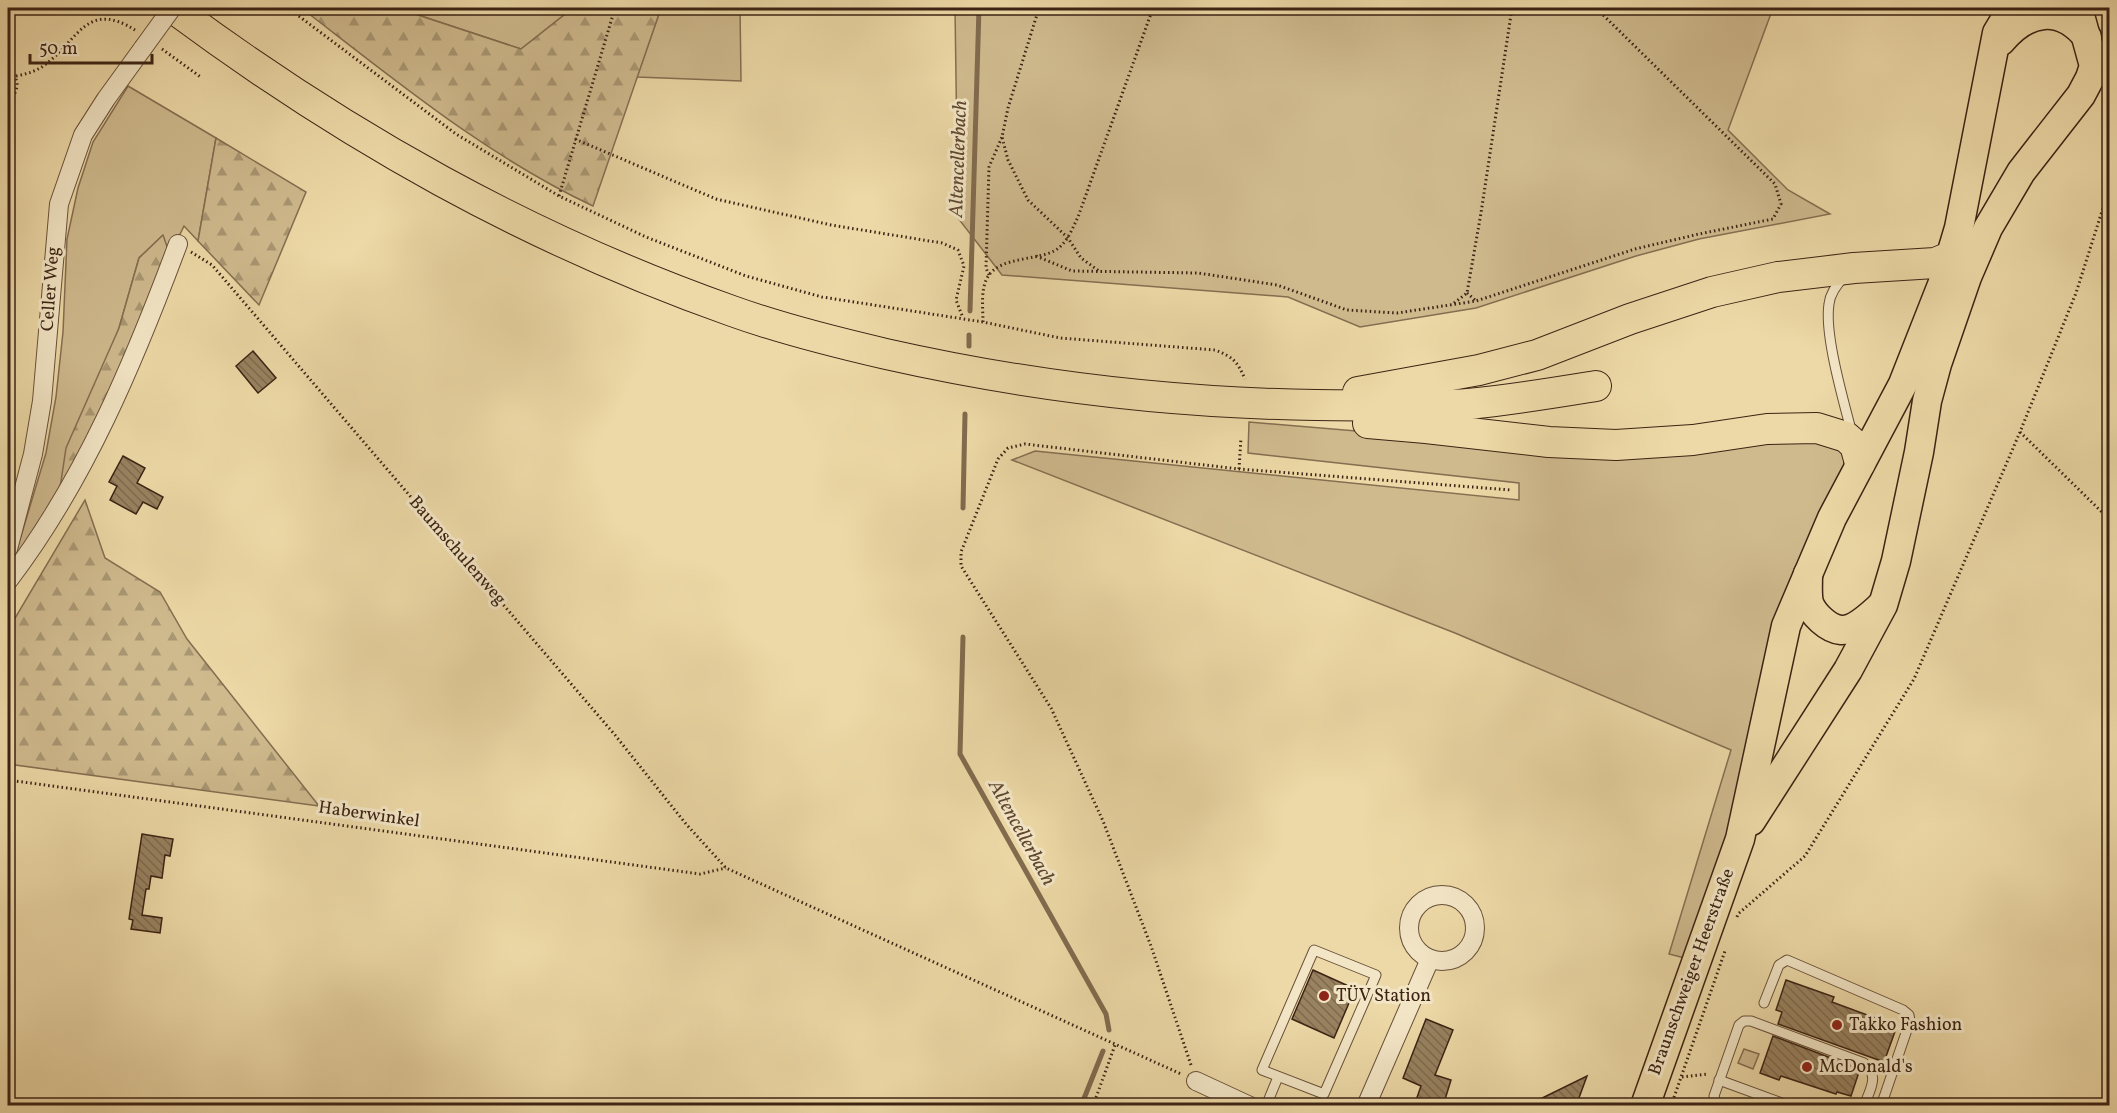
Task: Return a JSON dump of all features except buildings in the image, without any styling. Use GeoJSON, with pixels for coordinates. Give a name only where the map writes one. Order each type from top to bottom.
{"type":"FeatureCollection","features":[{"type":"Feature","properties":{"kind":"highway"},"geometry":{"type":"LineString","coordinates":[[173,8],[277,81],[401,160],[491,208],[654,283],[735,313],[816,338],[921,362],[1073,388],[1208,401],[1401,406],[1466,404],[1596,386]]}},
{"type":"Feature","properties":{"kind":"highway"},"geometry":{"type":"LineString","coordinates":[[1288,404],[1479,370],[1537,355],[1630,319],[1712,292],[1778,277],[1854,268],[1935,263],[1950,257]]}},
{"type":"Feature","properties":{"kind":"highway"},"geometry":{"type":"LineString","coordinates":[[1208,401],[1238,418],[1349,422],[1548,442],[1616,445],[1693,440],[1767,429],[1817,428],[1846,437],[1858,454]]}},
{"type":"Feature","properties":{"kind":"main road"},"geometry":{"type":"LineString","coordinates":[[1740,839],[1786,626],[1858,454],[1903,384],[1934,307],[1959,228],[1997,33],[2012,8]]}},
{"type":"Feature","properties":{"kind":"main road"},"geometry":{"type":"LineString","coordinates":[[1740,839],[1848,670],[1883,605],[1896,561],[1919,452],[1927,401],[1937,364],[1967,277],[1988,228],[2021,172],[2081,95],[2094,66],[2078,8]]}},
{"type":"Feature","properties":{"kind":"main road"},"geometry":{"type":"LineString","coordinates":[[1989,66],[1999,44],[2020,22],[2028,18],[2048,14],[2066,18],[2087,37]]}},
{"type":"Feature","properties":{"kind":"main road"},"geometry":{"type":"LineString","coordinates":[[1808,572],[1809,602],[1815,614],[1827,624],[1841,630],[1852,627],[1883,605]]}},
{"type":"Feature","properties":{"kind":"main road","name":"Braunschweiger Heerstraße"},"geometry":{"type":"LineString","coordinates":[[1652,1105],[1740,839]]}},
{"type":"Feature","properties":{"kind":"street","name":"Celler Weg"},"geometry":{"type":"LineString","coordinates":[[8,549],[33,454],[42,401],[58,204],[83,135],[106,99],[173,8]]}},
{"type":"Feature","properties":{"kind":"street"},"geometry":{"type":"LineString","coordinates":[[8,581],[47,528],[99,434],[147,327],[178,244]]}},
{"type":"Feature","properties":{"kind":"street"},"geometry":{"type":"LineString","coordinates":[[1366,1106],[1430,959]]}},
{"type":"Feature","properties":{"kind":"street"},"geometry":{"type":"LineString","coordinates":[[1196,1081],[1250,1106]]}},
{"type":"Feature","properties":{"kind":"lane"},"geometry":{"type":"LineString","coordinates":[[1854,268],[1839,282],[1829,302],[1828,314],[1829,332],[1858,454]]}},
{"type":"Feature","properties":{"kind":"lane"},"geometry":{"type":"LineString","coordinates":[[1314,950],[1376,975],[1324,1095],[1278,1077],[1262,1070],[1314,950]]}},
{"type":"Feature","properties":{"kind":"lane"},"geometry":{"type":"LineString","coordinates":[[1764,1003],[1779,965],[1787,960],[1904,1010],[1909,1015],[1910,1021],[1881,1106]]}},
{"type":"Feature","properties":{"kind":"lane"},"geometry":{"type":"LineString","coordinates":[[1717,1106],[1714,1096],[1739,1025],[1744,1021],[1751,1021],[1864,1063],[1872,1069],[1874,1077],[1864,1106]]}},
{"type":"Feature","properties":{"kind":"lane"},"geometry":{"type":"LineString","coordinates":[[1266,1106],[1278,1077]]}},
{"type":"Feature","properties":{"kind":"lane"},"geometry":{"type":"LineString","coordinates":[[1719,1080],[1790,1106]]}},
{"type":"Feature","properties":{"kind":"path"},"geometry":{"type":"LineString","coordinates":[[288,8],[456,134],[559,196],[646,237],[746,276],[822,297],[963,318],[1060,339],[1215,350],[1230,356],[1239,365],[1245,379]]}},
{"type":"Feature","properties":{"kind":"path"},"geometry":{"type":"LineString","coordinates":[[559,196],[615,8]]}},
{"type":"Feature","properties":{"kind":"path"},"geometry":{"type":"LineString","coordinates":[[989,275],[986,268],[988,166],[1002,137],[1008,108],[1038,8]]}},
{"type":"Feature","properties":{"kind":"path"},"geometry":{"type":"LineString","coordinates":[[983,322],[984,289],[989,275],[1006,263],[1054,251],[1068,238],[1078,217],[1153,8]]}},
{"type":"Feature","properties":{"kind":"path"},"geometry":{"type":"LineString","coordinates":[[1452,304],[1467,294],[1512,8]]}},
{"type":"Feature","properties":{"kind":"path"},"geometry":{"type":"LineString","coordinates":[[1036,256],[1072,271],[1198,273],[1277,285],[1347,310],[1397,313],[1476,301],[1635,249],[1773,219],[1780,204],[1775,184],[1596,8]]}},
{"type":"Feature","properties":{"kind":"path"},"geometry":{"type":"LineString","coordinates":[[16,76],[29,74],[47,64],[78,30],[92,21],[106,18],[122,22],[147,42],[202,78]]}},
{"type":"Feature","properties":{"kind":"path"},"geometry":{"type":"LineString","coordinates":[[8,68],[16,76],[16,90],[8,104]]}},
{"type":"Feature","properties":{"kind":"path"},"geometry":{"type":"LineString","coordinates":[[1002,137],[1008,160],[1028,200],[1068,238],[1081,258],[1100,273]]}},
{"type":"Feature","properties":{"kind":"path"},"geometry":{"type":"LineString","coordinates":[[575,140],[716,199],[831,225],[950,246],[958,250],[964,266],[956,300],[963,318]]}},
{"type":"Feature","properties":{"kind":"path"},"geometry":{"type":"LineString","coordinates":[[1735,925],[1738,914],[1805,856],[1914,679],[2020,432],[2076,293],[2109,186]]}},
{"type":"Feature","properties":{"kind":"path","name":"Baumschulenweg"},"geometry":{"type":"LineString","coordinates":[[178,244],[212,265],[615,735],[686,824],[726,868]]}},
{"type":"Feature","properties":{"kind":"path"},"geometry":{"type":"LineString","coordinates":[[1467,294],[1476,301]]}},
{"type":"Feature","properties":{"kind":"path"},"geometry":{"type":"LineString","coordinates":[[2020,432],[2109,520]]}},
{"type":"Feature","properties":{"kind":"path"},"geometry":{"type":"LineString","coordinates":[[1239,469],[1241,438]]}},
{"type":"Feature","properties":{"kind":"path"},"geometry":{"type":"LineString","coordinates":[[1196,1081],[1151,946],[1103,821],[1051,708],[961,566],[961,552],[998,459],[1008,448],[1025,444],[1239,469],[1511,490]]}},
{"type":"Feature","properties":{"kind":"path","name":"Haberwinkel"},"geometry":{"type":"LineString","coordinates":[[8,780],[700,873],[726,868]]}},
{"type":"Feature","properties":{"kind":"path"},"geometry":{"type":"LineString","coordinates":[[726,868],[1196,1081]]}},
{"type":"Feature","properties":{"kind":"path"},"geometry":{"type":"LineString","coordinates":[[1652,1105],[1681,1077],[1727,946]]}},
{"type":"Feature","properties":{"kind":"path"},"geometry":{"type":"LineString","coordinates":[[1093,1106],[1115,1045]]}},
{"type":"Feature","properties":{"kind":"path"},"geometry":{"type":"LineString","coordinates":[[1681,1077],[1714,1073],[1725,1064]]}},
{"type":"Feature","properties":{"kind":"green space"},"geometry":{"type":"Polygon","coordinates":[[[304,8],[408,8],[418,15],[521,49],[564,15],[561,8],[661,8],[593,206],[554,186],[479,141],[408,90],[304,8]]]}},
{"type":"Feature","properties":{"kind":"green space"},"geometry":{"type":"Polygon","coordinates":[[[408,8],[561,8],[564,15],[521,49],[418,15],[408,8]]]}},
{"type":"Feature","properties":{"kind":"green space"},"geometry":{"type":"Polygon","coordinates":[[[661,8],[740,8],[741,81],[637,77],[661,8]]]}},
{"type":"Feature","properties":{"kind":"green space"},"geometry":{"type":"Polygon","coordinates":[[[955,8],[1773,8],[1728,130],[1788,190],[1830,214],[1699,239],[1636,256],[1476,308],[1360,327],[1288,297],[1002,275],[958,218],[955,8]]]}},
{"type":"Feature","properties":{"kind":"green space"},"geometry":{"type":"Polygon","coordinates":[[[128,86],[216,138],[198,241],[184,226],[170,255],[162,236],[139,258],[119,328],[60,486],[43,519],[12,566],[46,453],[56,397],[63,332],[67,239],[78,188],[93,142],[128,86]]]}},
{"type":"Feature","properties":{"kind":"green space"},"geometry":{"type":"Polygon","coordinates":[[[216,138],[306,192],[259,305],[198,241],[216,138]]]}},
{"type":"Feature","properties":{"kind":"green space"},"geometry":{"type":"Polygon","coordinates":[[[163,235],[170,255],[93,430],[60,488],[66,448],[119,328],[139,258],[163,235]]]}},
{"type":"Feature","properties":{"kind":"green space"},"geometry":{"type":"Polygon","coordinates":[[[1249,422],[1428,437],[1790,431],[1844,452],[1844,467],[1732,837],[1685,958],[1669,954],[1731,750],[1455,633],[1012,460],[1035,451],[1519,500],[1519,483],[1248,453],[1249,422]]]}},
{"type":"Feature","properties":{"kind":"green space"},"geometry":{"type":"Polygon","coordinates":[[[85,500],[105,558],[160,592],[187,639],[319,806],[8,764],[8,630],[85,500]]]}},
{"type":"Feature","properties":{"kind":"green space"},"geometry":{"type":"Polygon","coordinates":[[[1744,1049],[1759,1054],[1753,1069],[1738,1063],[1744,1049]]]}},
{"type":"Feature","properties":{"kind":"waterway","name":"Altencellerbach"},"geometry":{"type":"LineString","coordinates":[[970,311],[979,8]]}},
{"type":"Feature","properties":{"kind":"waterway","name":"Altencellerbach"},"geometry":{"type":"LineString","coordinates":[[969,335],[969,346]]}},
{"type":"Feature","properties":{"kind":"waterway","name":"Altencellerbach"},"geometry":{"type":"LineString","coordinates":[[963,508],[965,414]]}},
{"type":"Feature","properties":{"kind":"waterway","name":"Altencellerbach"},"geometry":{"type":"LineString","coordinates":[[963,637],[960,754],[1106,1014],[1109,1030]]}},
{"type":"Feature","properties":{"kind":"waterway","name":"Altencellerbach"},"geometry":{"type":"LineString","coordinates":[[1081,1106],[1103,1051]]}},
{"type":"Feature","properties":{"kind":"place","name":"TÜV Station"},"geometry":{"type":"Point","coordinates":[1324,996]}},
{"type":"Feature","properties":{"kind":"place","name":"Takko Fashion"},"geometry":{"type":"Point","coordinates":[1837,1025]}},
{"type":"Feature","properties":{"kind":"place","name":"McDonald's"},"geometry":{"type":"Point","coordinates":[1807,1067]}}]}
